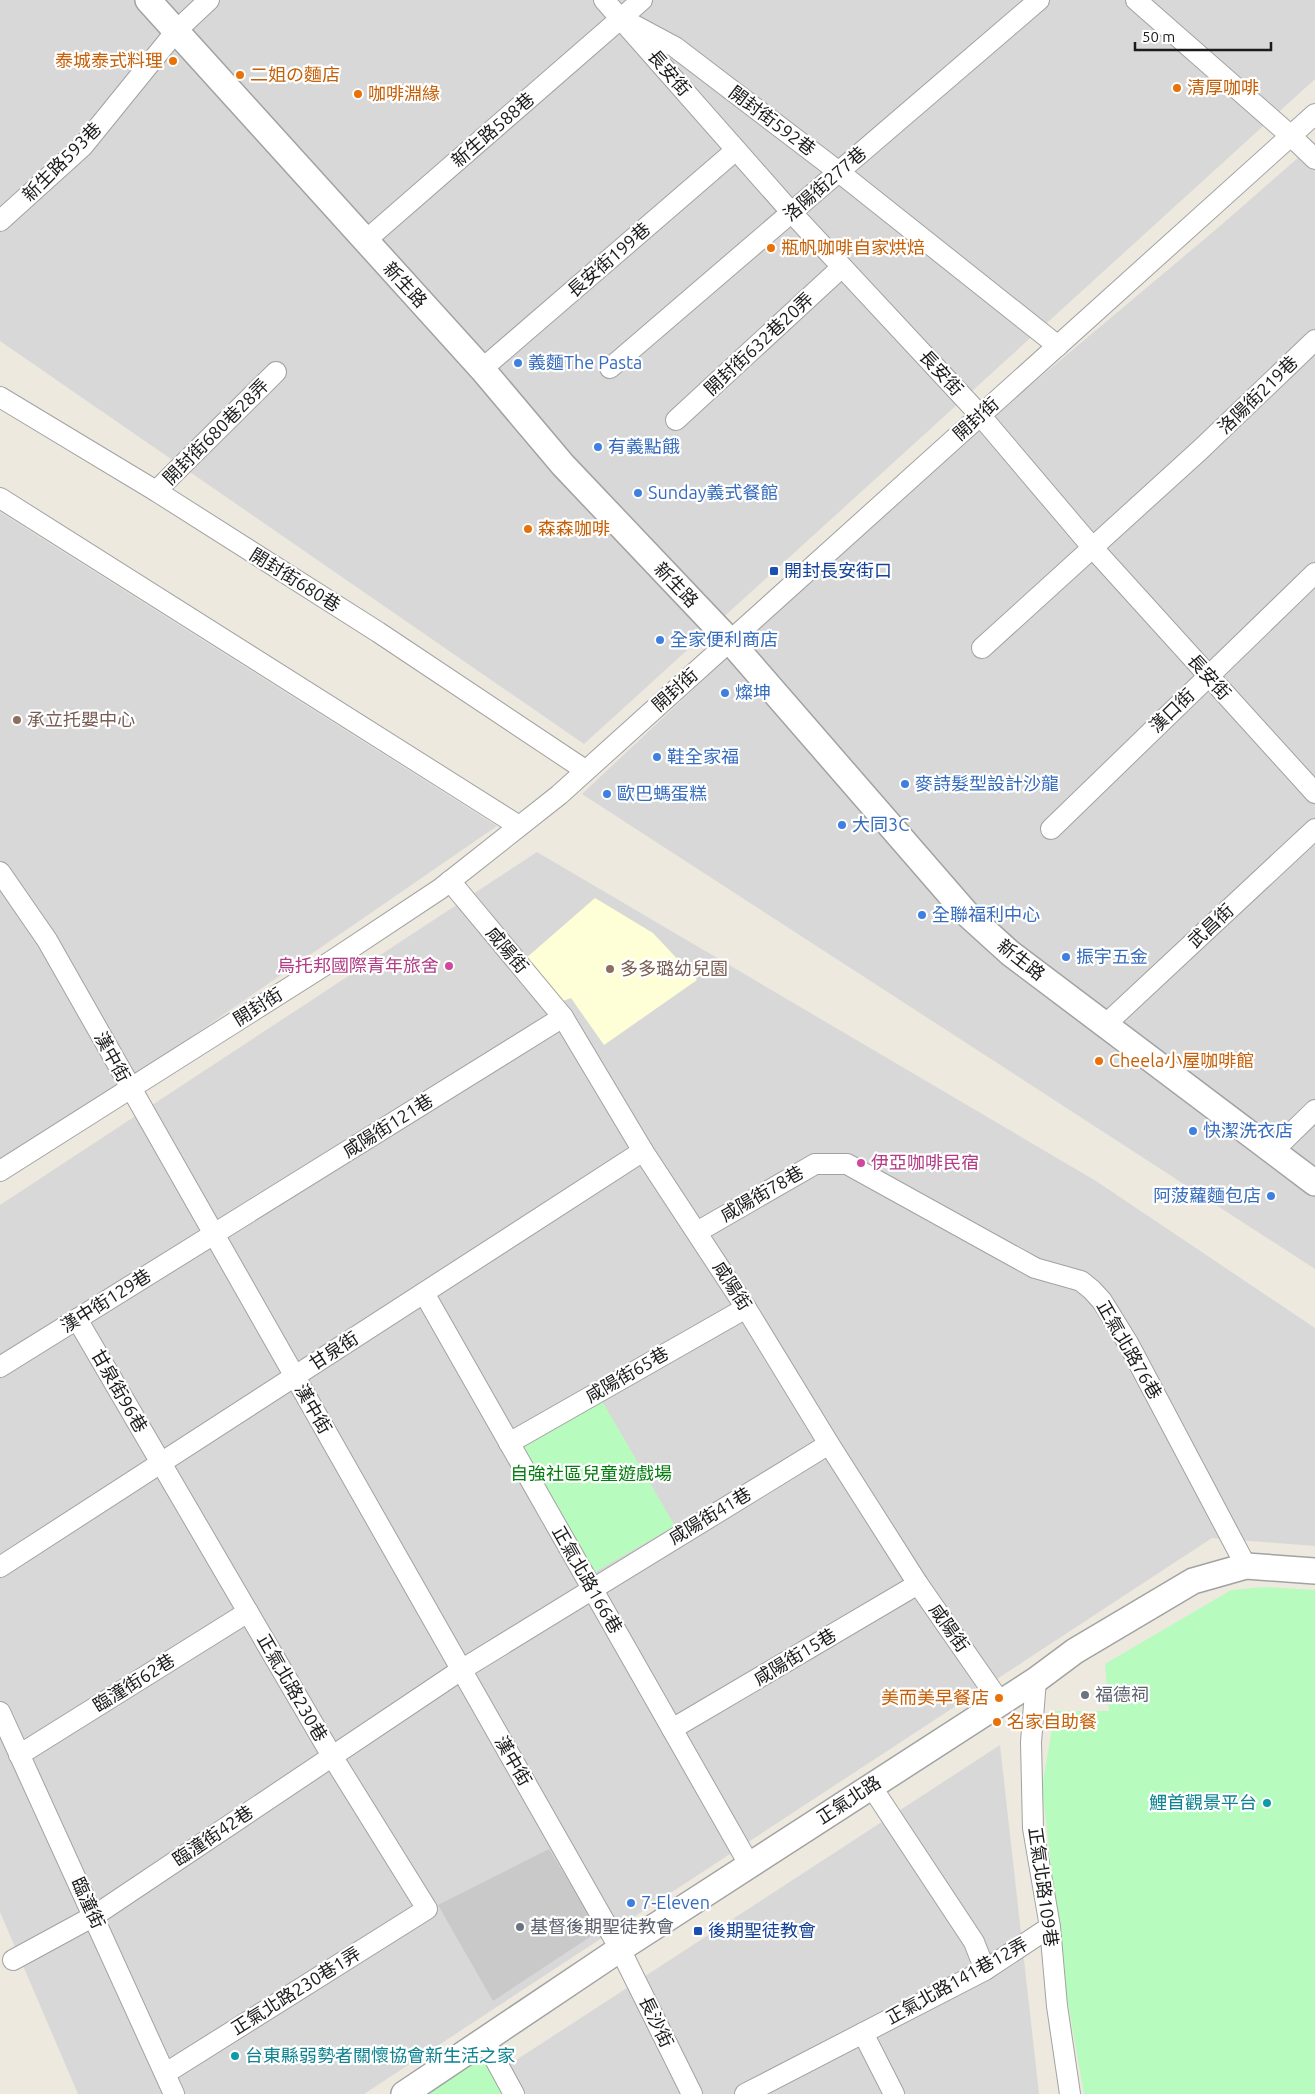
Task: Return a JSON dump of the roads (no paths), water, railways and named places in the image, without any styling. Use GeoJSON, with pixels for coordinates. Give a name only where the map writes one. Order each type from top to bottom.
{"type":"FeatureCollection","features":[{"type":"Feature","properties":{"kind":"street","name":"新生路"},"geometry":{"type":"LineString","coordinates":[[148,0],[482,369],[563,465],[730,640],[967,914],[1010,953],[1315,1183]]}},
{"type":"Feature","properties":{"kind":"street","name":"新生路593巷"},"geometry":{"type":"LineString","coordinates":[[0,221],[83,146],[177,30],[209,0]]}},
{"type":"Feature","properties":{"kind":"street","name":"長安街"},"geometry":{"type":"LineString","coordinates":[[604,0],[792,213],[980,415],[1092,547],[1315,793]]}},
{"type":"Feature","properties":{"kind":"street","name":"新生路588巷"},"geometry":{"type":"LineString","coordinates":[[365,241],[642,0]]}},
{"type":"Feature","properties":{"kind":"street","name":"洛陽街277巷"},"geometry":{"type":"LineString","coordinates":[[610,368],[1039,0]]}},
{"type":"Feature","properties":{"kind":"street"},"geometry":{"type":"LineString","coordinates":[[1136,0],[1315,159]]}},
{"type":"Feature","properties":{"kind":"street","name":"開封街592巷"},"geometry":{"type":"LineString","coordinates":[[621,18],[676,47],[839,172],[1058,346]]}},
{"type":"Feature","properties":{"kind":"street","name":"開封街"},"geometry":{"type":"LineString","coordinates":[[0,1171],[332,960],[450,881],[519,826],[585,770],[1315,114]]}},
{"type":"Feature","properties":{"kind":"street","name":"長安街199巷"},"geometry":{"type":"LineString","coordinates":[[482,369],[736,150]]}},
{"type":"Feature","properties":{"kind":"street","name":"開封街632巷20弄"},"geometry":{"type":"LineString","coordinates":[[676,420],[842,267]]}},
{"type":"Feature","properties":{"kind":"street","name":"洛陽街219巷"},"geometry":{"type":"LineString","coordinates":[[982,648],[1200,450],[1315,340]]}},
{"type":"Feature","properties":{"kind":"street","name":"開封街680巷28弄"},"geometry":{"type":"LineString","coordinates":[[156,492],[276,372]]}},
{"type":"Feature","properties":{"kind":"street","name":"開封街680巷"},"geometry":{"type":"LineString","coordinates":[[0,397],[156,492],[378,632],[585,770]]}},
{"type":"Feature","properties":{"kind":"street"},"geometry":{"type":"LineString","coordinates":[[0,498],[519,826]]}},
{"type":"Feature","properties":{"kind":"street","name":"漢口街"},"geometry":{"type":"LineString","coordinates":[[1051,829],[1315,573]]}},
{"type":"Feature","properties":{"kind":"street","name":"武昌街"},"geometry":{"type":"LineString","coordinates":[[1106,1024],[1315,829]]}},
{"type":"Feature","properties":{"kind":"street","name":"漢中街"},"geometry":{"type":"LineString","coordinates":[[0,872],[47,940],[129,1088],[620,1949]]}},
{"type":"Feature","properties":{"kind":"street","name":"咸陽街"},"geometry":{"type":"LineString","coordinates":[[450,881],[563,1017],[643,1151],[746,1308],[828,1444],[918,1584],[1000,1702]]}},
{"type":"Feature","properties":{"kind":"street","name":"咸陽街121巷"},"geometry":{"type":"LineString","coordinates":[[212,1234],[563,1017]]}},
{"type":"Feature","properties":{"kind":"street"},"geometry":{"type":"LineString","coordinates":[[1272,1152],[1315,1110]]}},
{"type":"Feature","properties":{"kind":"street","name":"甘泉街"},"geometry":{"type":"LineString","coordinates":[[0,1567],[643,1151]]}},
{"type":"Feature","properties":{"kind":"street","name":"咸陽街78巷"},"geometry":{"type":"LineString","coordinates":[[697,1232],[815,1164],[830,1162]]}},
{"type":"Feature","properties":{"kind":"street","name":"正氣北路76巷"},"geometry":{"type":"LineString","coordinates":[[830,1162],[847,1164],[862,1170],[1035,1268],[1080,1281],[1092,1290],[1102,1301],[1128,1343],[1246,1566]]}},
{"type":"Feature","properties":{"kind":"street","name":"漢中街129巷"},"geometry":{"type":"LineString","coordinates":[[0,1367],[212,1234]]}},
{"type":"Feature","properties":{"kind":"street","name":"正氣北路166巷"},"geometry":{"type":"LineString","coordinates":[[424,1294],[750,1866]]}},
{"type":"Feature","properties":{"kind":"street","name":"咸陽街65巷"},"geometry":{"type":"LineString","coordinates":[[509,1443],[746,1308]]}},
{"type":"Feature","properties":{"kind":"street","name":"甘泉街96巷"},"geometry":{"type":"LineString","coordinates":[[78,1319],[161,1463]]}},
{"type":"Feature","properties":{"kind":"street","name":"咸陽街41巷"},"geometry":{"type":"LineString","coordinates":[[461,1670],[828,1444]]}},
{"type":"Feature","properties":{"kind":"street","name":"正氣北路230巷"},"geometry":{"type":"LineString","coordinates":[[161,1463],[332,1756],[427,1909]]}},
{"type":"Feature","properties":{"kind":"street","name":"正氣北路"},"geometry":{"type":"LineString","coordinates":[[404,2094],[620,1949],[1036,1680],[1075,1651],[1194,1581],[1246,1566],[1315,1571]]}},
{"type":"Feature","properties":{"kind":"street","name":"咸陽街15巷"},"geometry":{"type":"LineString","coordinates":[[672,1729],[918,1584]]}},
{"type":"Feature","properties":{"kind":"street","name":"臨潼街62巷"},"geometry":{"type":"LineString","coordinates":[[20,1755],[248,1612]]}},
{"type":"Feature","properties":{"kind":"street","name":"臨潼街42巷"},"geometry":{"type":"LineString","coordinates":[[13,1960],[94,1916],[461,1670]]}},
{"type":"Feature","properties":{"kind":"street","name":"正氣北路109巷"},"geometry":{"type":"LineString","coordinates":[[1036,1680],[1031,1742],[1033,1828],[1050,1927],[1057,2006],[1070,2094]]}},
{"type":"Feature","properties":{"kind":"street","name":"臨潼街"},"geometry":{"type":"LineString","coordinates":[[0,1712],[174,2094]]}},
{"type":"Feature","properties":{"kind":"street"},"geometry":{"type":"LineString","coordinates":[[871,1786],[974,1942],[985,1970]]}},
{"type":"Feature","properties":{"kind":"street","name":"正氣北路230巷1弄"},"geometry":{"type":"LineString","coordinates":[[166,2073],[427,1909]]}},
{"type":"Feature","properties":{"kind":"street","name":"正氣北路141巷12弄"},"geometry":{"type":"LineString","coordinates":[[745,2094],[985,1970],[1050,1927]]}},
{"type":"Feature","properties":{"kind":"street","name":"長沙街"},"geometry":{"type":"LineString","coordinates":[[620,1949],[692,2094]]}},
{"type":"Feature","properties":{"kind":"street"},"geometry":{"type":"LineString","coordinates":[[863,2033],[894,2094]]}},
{"type":"Feature","properties":{"kind":"street"},"geometry":{"type":"LineString","coordinates":[[485,2041],[514,2094]]}},
{"type":"Feature","properties":{"kind":"place","name":"泰城泰式料理"},"geometry":{"type":"Point","coordinates":[173,61]}},
{"type":"Feature","properties":{"kind":"place","name":"二姐の麵店"},"geometry":{"type":"Point","coordinates":[240,75]}},
{"type":"Feature","properties":{"kind":"place","name":"清厚咖啡"},"geometry":{"type":"Point","coordinates":[1177,88]}},
{"type":"Feature","properties":{"kind":"place","name":"咖啡淵緣"},"geometry":{"type":"Point","coordinates":[358,94]}},
{"type":"Feature","properties":{"kind":"place","name":"瓶帆咖啡自家烘焙"},"geometry":{"type":"Point","coordinates":[771,248]}},
{"type":"Feature","properties":{"kind":"place","name":"義麵The Pasta"},"geometry":{"type":"Point","coordinates":[518,363]}},
{"type":"Feature","properties":{"kind":"place","name":"有義點餓"},"geometry":{"type":"Point","coordinates":[598,447]}},
{"type":"Feature","properties":{"kind":"place","name":"Sunday義式餐館"},"geometry":{"type":"Point","coordinates":[638,493]}},
{"type":"Feature","properties":{"kind":"place","name":"森森咖啡"},"geometry":{"type":"Point","coordinates":[528,529]}},
{"type":"Feature","properties":{"kind":"place","name":"開封長安街口"},"geometry":{"type":"Point","coordinates":[774,571]}},
{"type":"Feature","properties":{"kind":"place","name":"全家便利商店"},"geometry":{"type":"Point","coordinates":[660,640]}},
{"type":"Feature","properties":{"kind":"place","name":"燦坤"},"geometry":{"type":"Point","coordinates":[725,693]}},
{"type":"Feature","properties":{"kind":"place","name":"承立托嬰中心"},"geometry":{"type":"Point","coordinates":[17,720]}},
{"type":"Feature","properties":{"kind":"place","name":"鞋全家福"},"geometry":{"type":"Point","coordinates":[657,757]}},
{"type":"Feature","properties":{"kind":"place","name":"麥詩髮型設計沙龍"},"geometry":{"type":"Point","coordinates":[905,784]}},
{"type":"Feature","properties":{"kind":"place","name":"歐巴螞蛋糕"},"geometry":{"type":"Point","coordinates":[607,794]}},
{"type":"Feature","properties":{"kind":"place","name":"大同3C"},"geometry":{"type":"Point","coordinates":[842,825]}},
{"type":"Feature","properties":{"kind":"place","name":"全聯福利中心"},"geometry":{"type":"Point","coordinates":[922,915]}},
{"type":"Feature","properties":{"kind":"place","name":"振宇五金"},"geometry":{"type":"Point","coordinates":[1066,957]}},
{"type":"Feature","properties":{"kind":"place","name":"烏托邦國際青年旅舍"},"geometry":{"type":"Point","coordinates":[449,966]}},
{"type":"Feature","properties":{"kind":"place","name":"多多璐幼兒園"},"geometry":{"type":"Point","coordinates":[610,969]}},
{"type":"Feature","properties":{"kind":"place","name":"Cheela小屋咖啡館"},"geometry":{"type":"Point","coordinates":[1099,1061]}},
{"type":"Feature","properties":{"kind":"place","name":"快潔洗衣店"},"geometry":{"type":"Point","coordinates":[1193,1131]}},
{"type":"Feature","properties":{"kind":"place","name":"伊亞咖啡民宿"},"geometry":{"type":"Point","coordinates":[861,1163]}},
{"type":"Feature","properties":{"kind":"place","name":"阿菠蘿麵包店"},"geometry":{"type":"Point","coordinates":[1271,1196]}},
{"type":"Feature","properties":{"kind":"place","name":"福德祠"},"geometry":{"type":"Point","coordinates":[1085,1695]}},
{"type":"Feature","properties":{"kind":"place","name":"美而美早餐店"},"geometry":{"type":"Point","coordinates":[999,1698]}},
{"type":"Feature","properties":{"kind":"place","name":"名家自助餐"},"geometry":{"type":"Point","coordinates":[997,1722]}},
{"type":"Feature","properties":{"kind":"place","name":"鯉首觀景平台"},"geometry":{"type":"Point","coordinates":[1267,1803]}},
{"type":"Feature","properties":{"kind":"place","name":"7-Eleven"},"geometry":{"type":"Point","coordinates":[631,1903]}},
{"type":"Feature","properties":{"kind":"place","name":"基督後期聖徒教會"},"geometry":{"type":"Point","coordinates":[520,1927]}},
{"type":"Feature","properties":{"kind":"place","name":"後期聖徒教會"},"geometry":{"type":"Point","coordinates":[698,1931]}},
{"type":"Feature","properties":{"kind":"place","name":"台東縣弱勢者關懷協會新生活之家"},"geometry":{"type":"Point","coordinates":[235,2056]}},
{"type":"Feature","properties":{"kind":"park label","name":"自強社區兒童遊戲場"},"geometry":{"type":"Point","coordinates":[591,1474]}}]}
